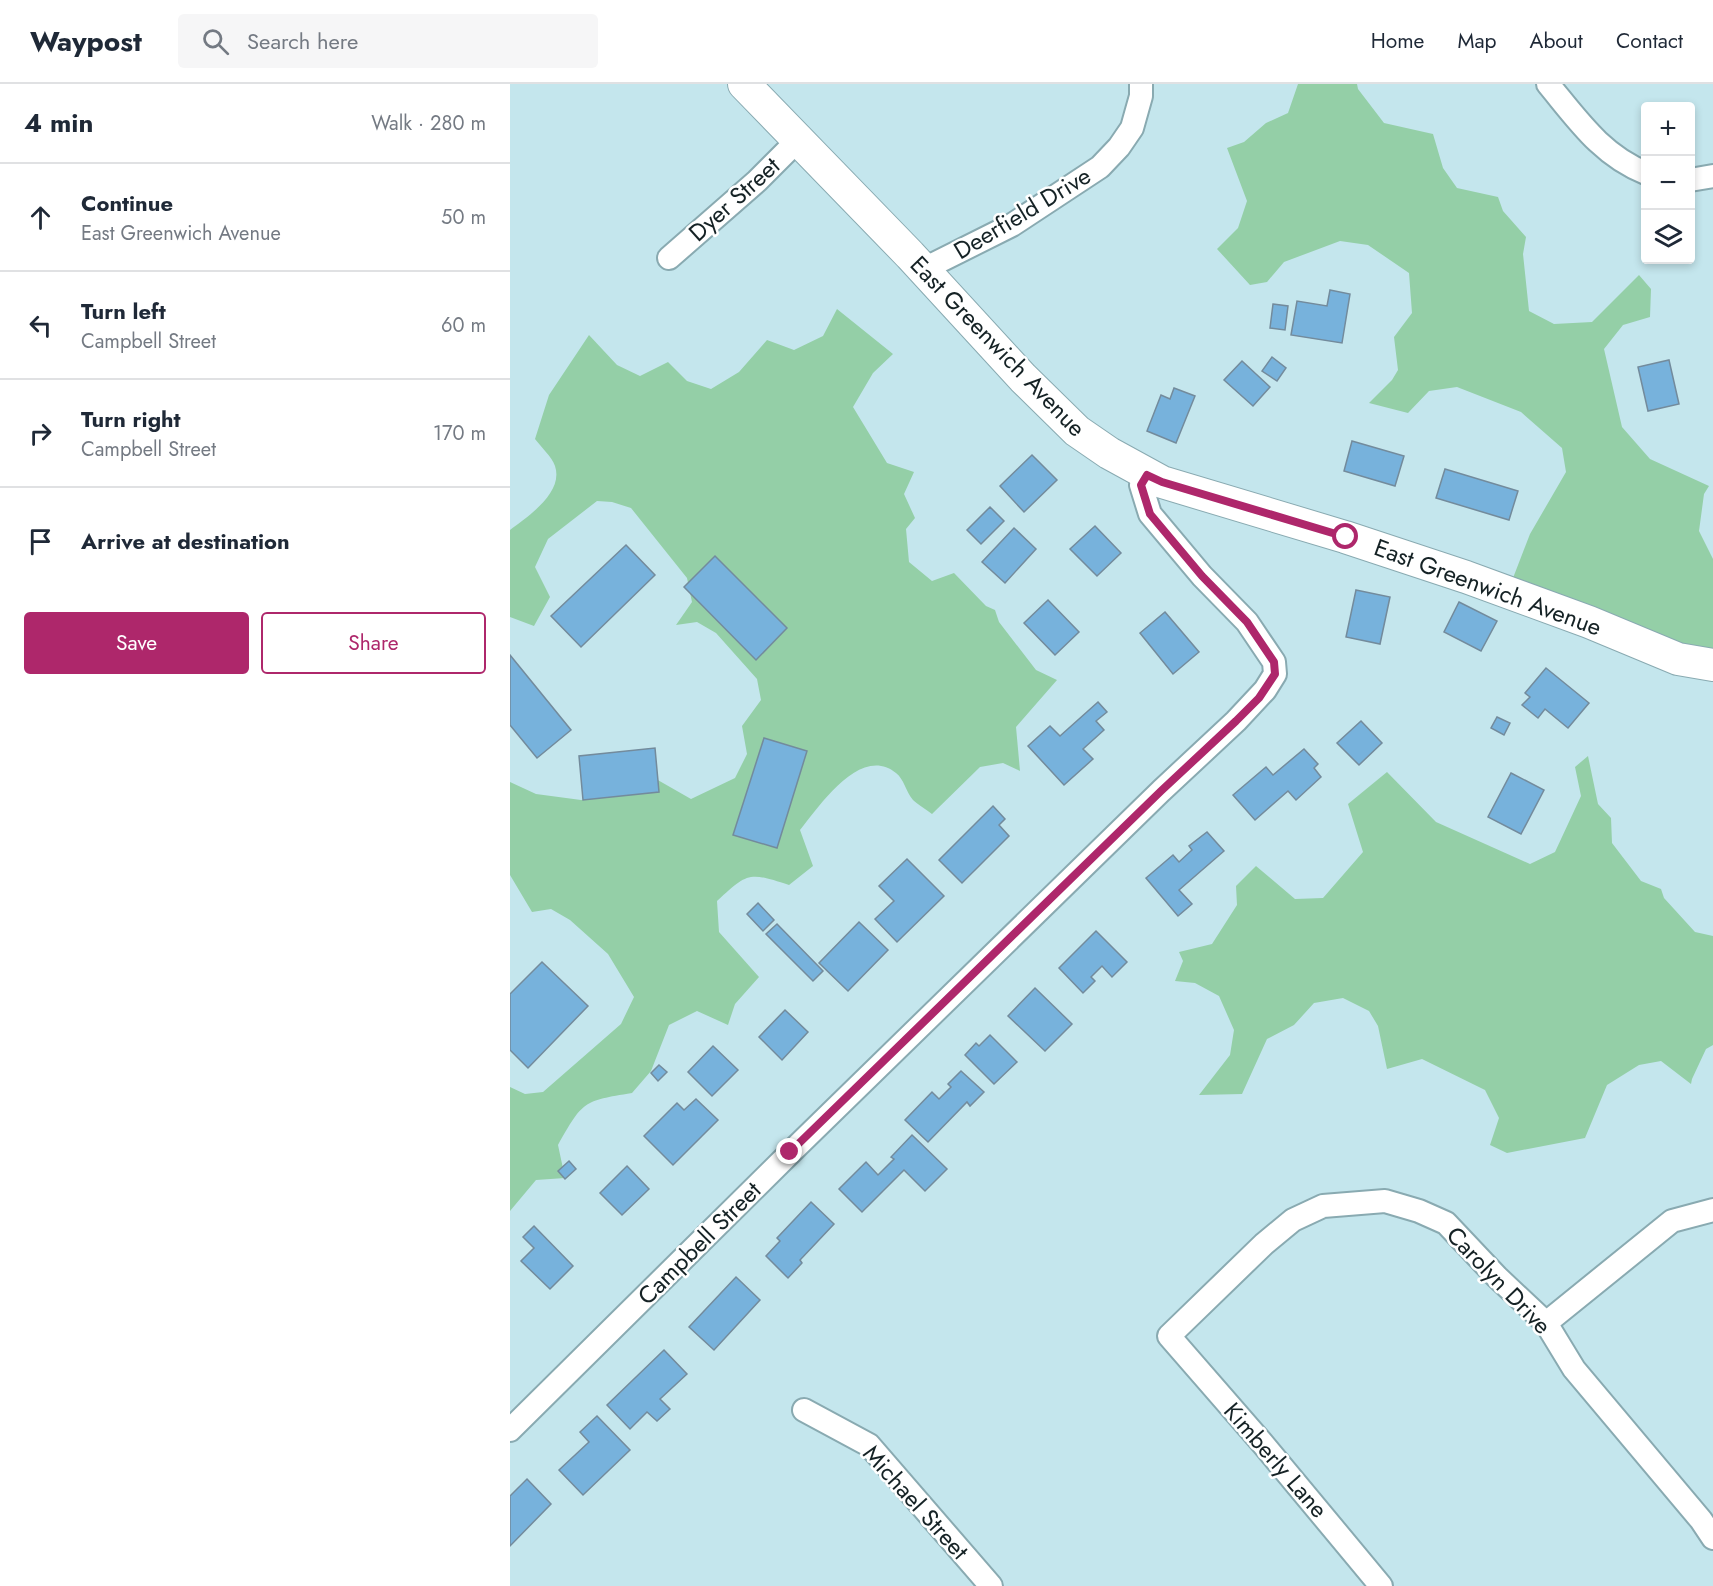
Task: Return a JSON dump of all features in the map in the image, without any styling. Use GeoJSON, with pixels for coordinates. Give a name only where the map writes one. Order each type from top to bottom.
{"type":"FeatureCollection","features":[{"type":"Feature","properties":{"kind":"street","name":"East Greenwich Avenue"},"geometry":{"type":"LineString","coordinates":[[744,84],[1023,378],[1077,431],[1109,453],[1147,475],[1173,485],[1346,537],[1466,577],[1589,622],[1678,659],[1713,665]]}},
{"type":"Feature","properties":{"kind":"street","name":"Deerfield Drive"},"geometry":{"type":"LineString","coordinates":[[922,270],[1011,225],[1100,167],[1119,147],[1132,128],[1141,96],[1141,84]]}},
{"type":"Feature","properties":{"kind":"street"},"geometry":{"type":"LineString","coordinates":[[1548,84],[1598,144],[1626,166],[1641,171]]}},
{"type":"Feature","properties":{"kind":"street","name":"Dyer Street"},"geometry":{"type":"LineString","coordinates":[[669,258],[757,181],[798,140]]}},
{"type":"Feature","properties":{"kind":"street"},"geometry":{"type":"LineString","coordinates":[[1695,179],[1713,176]]}},
{"type":"Feature","properties":{"kind":"street","name":"Campbell Street"},"geometry":{"type":"LineString","coordinates":[[510,1430],[790,1152],[1236,721],[1265,690],[1275,674],[1274,662],[1247,622],[1202,576],[1150,514],[1141,485],[1147,475]]}},
{"type":"Feature","properties":{"kind":"street","name":"Carolyn Drive"},"geometry":{"type":"LineString","coordinates":[[1169,1336],[1264,1244],[1293,1220],[1323,1206],[1385,1202],[1419,1211],[1446,1223],[1497,1277],[1546,1323],[1574,1369],[1701,1520],[1713,1538]]}},
{"type":"Feature","properties":{"kind":"street"},"geometry":{"type":"LineString","coordinates":[[1546,1323],[1672,1221],[1713,1210]]}},
{"type":"Feature","properties":{"kind":"street","name":"Kimberly Lane"},"geometry":{"type":"LineString","coordinates":[[1169,1336],[1263,1444],[1381,1586]]}},
{"type":"Feature","properties":{"kind":"street","name":"Michael Street"},"geometry":{"type":"LineString","coordinates":[[804,1410],[869,1445],[991,1586]]}},
{"type":"Feature","properties":{"kind":"green space"},"geometry":{"type":"Polygon","coordinates":[[[1298,84],[1357,84],[1358,89],[1384,123],[1433,134],[1443,168],[1457,188],[1498,197],[1503,211],[1526,237],[1523,254],[1529,311],[1554,324],[1592,322],[1639,275],[1651,289],[1650,317],[1623,325],[1604,349],[1622,427],[1650,459],[1709,486],[1704,494],[1699,531],[1713,559],[1713,666],[1508,591],[1530,534],[1566,472],[1562,448],[1521,412],[1457,387],[1429,391],[1408,413],[1369,403],[1392,380],[1398,370],[1394,337],[1412,313],[1409,273],[1368,245],[1340,241],[1284,262],[1267,282],[1250,285],[1217,249],[1238,228],[1247,201],[1227,148],[1244,142],[1266,123],[1288,113],[1298,84]]]}},
{"type":"Feature","properties":{"kind":"green space"},"geometry":{"type":"Polygon","coordinates":[[[837,309],[893,354],[873,373],[853,407],[887,463],[914,472],[904,494],[915,518],[906,529],[909,562],[932,581],[954,573],[986,606],[995,610],[999,622],[1036,670],[1057,680],[1016,727],[1020,771],[1003,763],[980,767],[932,814],[913,800],[896,773],[882,766],[868,766],[855,772],[829,794],[800,830],[813,866],[789,885],[765,878],[750,877],[736,884],[717,901],[719,932],[759,977],[735,1004],[728,1025],[697,1011],[669,1025],[651,1071],[632,1093],[594,1101],[579,1111],[573,1119],[558,1145],[565,1178],[536,1180],[510,1211],[510,1087],[525,1094],[543,1092],[621,1024],[634,997],[608,954],[570,920],[551,909],[532,912],[510,875],[510,782],[536,794],[581,800],[622,794],[656,779],[691,799],[735,778],[747,754],[742,726],[761,700],[757,679],[716,633],[697,622],[676,625],[692,602],[687,578],[631,508],[612,502],[597,501],[548,539],[535,567],[550,597],[534,626],[510,617],[510,530],[549,495],[556,476],[554,463],[535,439],[549,395],[589,335],[617,365],[640,376],[668,362],[687,381],[711,389],[739,372],[767,340],[794,350],[823,336],[837,309]]]}},
{"type":"Feature","properties":{"kind":"green space"},"geometry":{"type":"Polygon","coordinates":[[[1588,756],[1598,804],[1611,818],[1612,843],[1641,881],[1661,889],[1664,898],[1695,932],[1713,936],[1713,1045],[1706,1049],[1691,1084],[1661,1061],[1639,1065],[1607,1085],[1585,1138],[1507,1153],[1490,1145],[1499,1118],[1485,1090],[1422,1059],[1387,1069],[1378,1026],[1369,1011],[1343,998],[1314,1003],[1294,1025],[1267,1039],[1242,1094],[1199,1095],[1230,1055],[1234,1030],[1219,996],[1195,983],[1175,981],[1183,961],[1179,952],[1212,944],[1237,905],[1236,886],[1256,866],[1295,899],[1323,898],[1363,852],[1348,804],[1387,772],[1436,822],[1530,864],[1555,852],[1581,796],[1575,767],[1588,756]]]}},
{"type":"Feature","properties":{"kind":"building"},"geometry":{"type":"Polygon","coordinates":[[[1330,290],[1350,294],[1342,343],[1291,335],[1297,301],[1327,306],[1330,290]]]}},
{"type":"Feature","properties":{"kind":"building"},"geometry":{"type":"Polygon","coordinates":[[[1273,304],[1288,306],[1285,330],[1270,328],[1273,304]]]}},
{"type":"Feature","properties":{"kind":"building"},"geometry":{"type":"Polygon","coordinates":[[[1272,357],[1286,368],[1277,381],[1262,371],[1272,357]]]}},
{"type":"Feature","properties":{"kind":"building"},"geometry":{"type":"Polygon","coordinates":[[[1669,360],[1679,404],[1648,411],[1638,367],[1669,360]]]}},
{"type":"Feature","properties":{"kind":"building"},"geometry":{"type":"Polygon","coordinates":[[[1242,361],[1270,387],[1253,406],[1224,380],[1242,361]]]}},
{"type":"Feature","properties":{"kind":"building"},"geometry":{"type":"Polygon","coordinates":[[[1174,388],[1195,396],[1176,443],[1147,431],[1161,395],[1170,399],[1174,388]]]}},
{"type":"Feature","properties":{"kind":"building"},"geometry":{"type":"Polygon","coordinates":[[[1352,441],[1404,456],[1395,486],[1344,471],[1352,441]]]}},
{"type":"Feature","properties":{"kind":"building"},"geometry":{"type":"Polygon","coordinates":[[[1032,455],[1057,480],[1024,512],[1000,486],[1032,455]]]}},
{"type":"Feature","properties":{"kind":"building"},"geometry":{"type":"Polygon","coordinates":[[[1445,469],[1518,491],[1509,520],[1436,498],[1445,469]]]}},
{"type":"Feature","properties":{"kind":"building"},"geometry":{"type":"Polygon","coordinates":[[[990,507],[1004,521],[981,544],[967,530],[990,507]]]}},
{"type":"Feature","properties":{"kind":"building"},"geometry":{"type":"Polygon","coordinates":[[[1095,526],[1121,553],[1097,576],[1070,549],[1095,526]]]}},
{"type":"Feature","properties":{"kind":"building"},"geometry":{"type":"Polygon","coordinates":[[[1014,528],[1036,549],[1005,583],[982,562],[1014,528]]]}},
{"type":"Feature","properties":{"kind":"building"},"geometry":{"type":"Polygon","coordinates":[[[626,545],[655,575],[581,647],[551,616],[626,545]]]}},
{"type":"Feature","properties":{"kind":"building"},"geometry":{"type":"Polygon","coordinates":[[[715,556],[787,628],[756,660],[684,587],[715,556]]]}},
{"type":"Feature","properties":{"kind":"building"},"geometry":{"type":"Polygon","coordinates":[[[1356,590],[1390,597],[1380,644],[1346,637],[1356,590]]]}},
{"type":"Feature","properties":{"kind":"building"},"geometry":{"type":"Polygon","coordinates":[[[1048,600],[1079,632],[1055,655],[1024,623],[1048,600]]]}},
{"type":"Feature","properties":{"kind":"building"},"geometry":{"type":"Polygon","coordinates":[[[1459,602],[1497,621],[1481,651],[1444,632],[1459,602]]]}},
{"type":"Feature","properties":{"kind":"building"},"geometry":{"type":"Polygon","coordinates":[[[1165,612],[1199,652],[1173,674],[1140,633],[1165,612]]]}},
{"type":"Feature","properties":{"kind":"building"},"geometry":{"type":"Polygon","coordinates":[[[510,655],[571,730],[537,758],[510,725],[510,655]]]}},
{"type":"Feature","properties":{"kind":"building"},"geometry":{"type":"Polygon","coordinates":[[[1546,668],[1589,703],[1568,728],[1545,709],[1538,718],[1522,705],[1530,697],[1525,693],[1546,668]]]}},
{"type":"Feature","properties":{"kind":"building"},"geometry":{"type":"Polygon","coordinates":[[[1098,702],[1107,712],[1096,721],[1104,730],[1083,749],[1093,759],[1064,785],[1028,746],[1050,726],[1060,736],[1098,702]]]}},
{"type":"Feature","properties":{"kind":"building"},"geometry":{"type":"Polygon","coordinates":[[[1497,717],[1510,723],[1504,735],[1491,728],[1497,717]]]}},
{"type":"Feature","properties":{"kind":"building"},"geometry":{"type":"Polygon","coordinates":[[[1361,721],[1382,743],[1359,765],[1337,743],[1361,721]]]}},
{"type":"Feature","properties":{"kind":"building"},"geometry":{"type":"Polygon","coordinates":[[[764,738],[807,751],[777,848],[733,835],[764,738]]]}},
{"type":"Feature","properties":{"kind":"building"},"geometry":{"type":"Polygon","coordinates":[[[655,748],[659,792],[583,800],[579,756],[655,748]]]}},
{"type":"Feature","properties":{"kind":"building"},"geometry":{"type":"Polygon","coordinates":[[[1304,749],[1318,764],[1314,768],[1321,777],[1296,800],[1288,791],[1255,820],[1233,795],[1266,767],[1273,775],[1304,749]]]}},
{"type":"Feature","properties":{"kind":"building"},"geometry":{"type":"Polygon","coordinates":[[[1511,773],[1544,790],[1521,834],[1488,817],[1511,773]]]}},
{"type":"Feature","properties":{"kind":"building"},"geometry":{"type":"Polygon","coordinates":[[[993,806],[1005,819],[999,825],[1009,836],[962,883],[939,860],[993,806]]]}},
{"type":"Feature","properties":{"kind":"building"},"geometry":{"type":"Polygon","coordinates":[[[1207,832],[1224,851],[1179,890],[1192,904],[1178,916],[1146,878],[1173,855],[1179,862],[1192,850],[1189,846],[1207,832]]]}},
{"type":"Feature","properties":{"kind":"building"},"geometry":{"type":"Polygon","coordinates":[[[907,859],[944,896],[897,942],[875,919],[894,901],[879,886],[907,859]]]}},
{"type":"Feature","properties":{"kind":"building"},"geometry":{"type":"Polygon","coordinates":[[[758,903],[774,920],[763,931],[747,914],[758,903]]]}},
{"type":"Feature","properties":{"kind":"building"},"geometry":{"type":"Polygon","coordinates":[[[859,922],[888,950],[848,991],[819,963],[859,922]]]}},
{"type":"Feature","properties":{"kind":"building"},"geometry":{"type":"Polygon","coordinates":[[[777,924],[823,971],[813,981],[766,934],[777,924]]]}},
{"type":"Feature","properties":{"kind":"building"},"geometry":{"type":"Polygon","coordinates":[[[1096,931],[1127,962],[1112,977],[1102,966],[1091,977],[1095,981],[1083,993],[1059,968],[1096,931]]]}},
{"type":"Feature","properties":{"kind":"building"},"geometry":{"type":"Polygon","coordinates":[[[542,962],[588,1006],[528,1068],[510,1050],[510,994],[542,962]]]}},
{"type":"Feature","properties":{"kind":"building"},"geometry":{"type":"Polygon","coordinates":[[[1035,988],[1072,1024],[1045,1051],[1008,1016],[1035,988]]]}},
{"type":"Feature","properties":{"kind":"building"},"geometry":{"type":"Polygon","coordinates":[[[785,1010],[808,1032],[782,1060],[759,1037],[785,1010]]]}},
{"type":"Feature","properties":{"kind":"building"},"geometry":{"type":"Polygon","coordinates":[[[990,1035],[1017,1062],[994,1084],[965,1055],[976,1043],[979,1046],[990,1035]]]}},
{"type":"Feature","properties":{"kind":"building"},"geometry":{"type":"Polygon","coordinates":[[[713,1046],[738,1070],[712,1096],[688,1072],[713,1046]]]}},
{"type":"Feature","properties":{"kind":"building"},"geometry":{"type":"Polygon","coordinates":[[[659,1065],[667,1072],[658,1081],[651,1073],[659,1065]]]}},
{"type":"Feature","properties":{"kind":"building"},"geometry":{"type":"Polygon","coordinates":[[[961,1071],[984,1092],[970,1106],[967,1102],[928,1142],[905,1120],[932,1092],[939,1099],[951,1087],[948,1084],[961,1071]]]}},
{"type":"Feature","properties":{"kind":"building"},"geometry":{"type":"Polygon","coordinates":[[[696,1099],[718,1120],[673,1165],[644,1136],[677,1103],[684,1110],[696,1099]]]}},
{"type":"Feature","properties":{"kind":"building"},"geometry":{"type":"Polygon","coordinates":[[[912,1135],[947,1169],[925,1191],[904,1170],[862,1212],[839,1189],[866,1162],[878,1175],[894,1159],[891,1157],[912,1135]]]}},
{"type":"Feature","properties":{"kind":"building"},"geometry":{"type":"Polygon","coordinates":[[[569,1161],[576,1169],[565,1179],[558,1171],[569,1161]]]}},
{"type":"Feature","properties":{"kind":"building"},"geometry":{"type":"Polygon","coordinates":[[[627,1166],[649,1189],[622,1215],[600,1193],[627,1166]]]}},
{"type":"Feature","properties":{"kind":"building"},"geometry":{"type":"Polygon","coordinates":[[[811,1202],[834,1224],[800,1260],[802,1263],[788,1278],[766,1256],[780,1241],[777,1238],[811,1202]]]}},
{"type":"Feature","properties":{"kind":"building"},"geometry":{"type":"Polygon","coordinates":[[[534,1226],[573,1266],[550,1289],[521,1261],[534,1248],[523,1237],[534,1226]]]}},
{"type":"Feature","properties":{"kind":"building"},"geometry":{"type":"Polygon","coordinates":[[[736,1277],[760,1300],[714,1350],[689,1327],[736,1277]]]}},
{"type":"Feature","properties":{"kind":"building"},"geometry":{"type":"Polygon","coordinates":[[[664,1350],[687,1374],[660,1399],[670,1409],[657,1421],[647,1412],[630,1429],[607,1405],[664,1350]]]}},
{"type":"Feature","properties":{"kind":"building"},"geometry":{"type":"Polygon","coordinates":[[[597,1416],[630,1450],[583,1495],[559,1470],[589,1442],[580,1432],[597,1416]]]}},
{"type":"Feature","properties":{"kind":"building"},"geometry":{"type":"Polygon","coordinates":[[[527,1479],[551,1504],[510,1546],[510,1496],[527,1479]]]}},
{"type":"Feature","properties":{"kind":"route"},"geometry":{"type":"LineString","coordinates":[[790,1152],[1236,721],[1259,698],[1275,674],[1274,662],[1247,622],[1202,576],[1150,514],[1141,485],[1147,475],[1162,482],[1346,537]]}}]}
